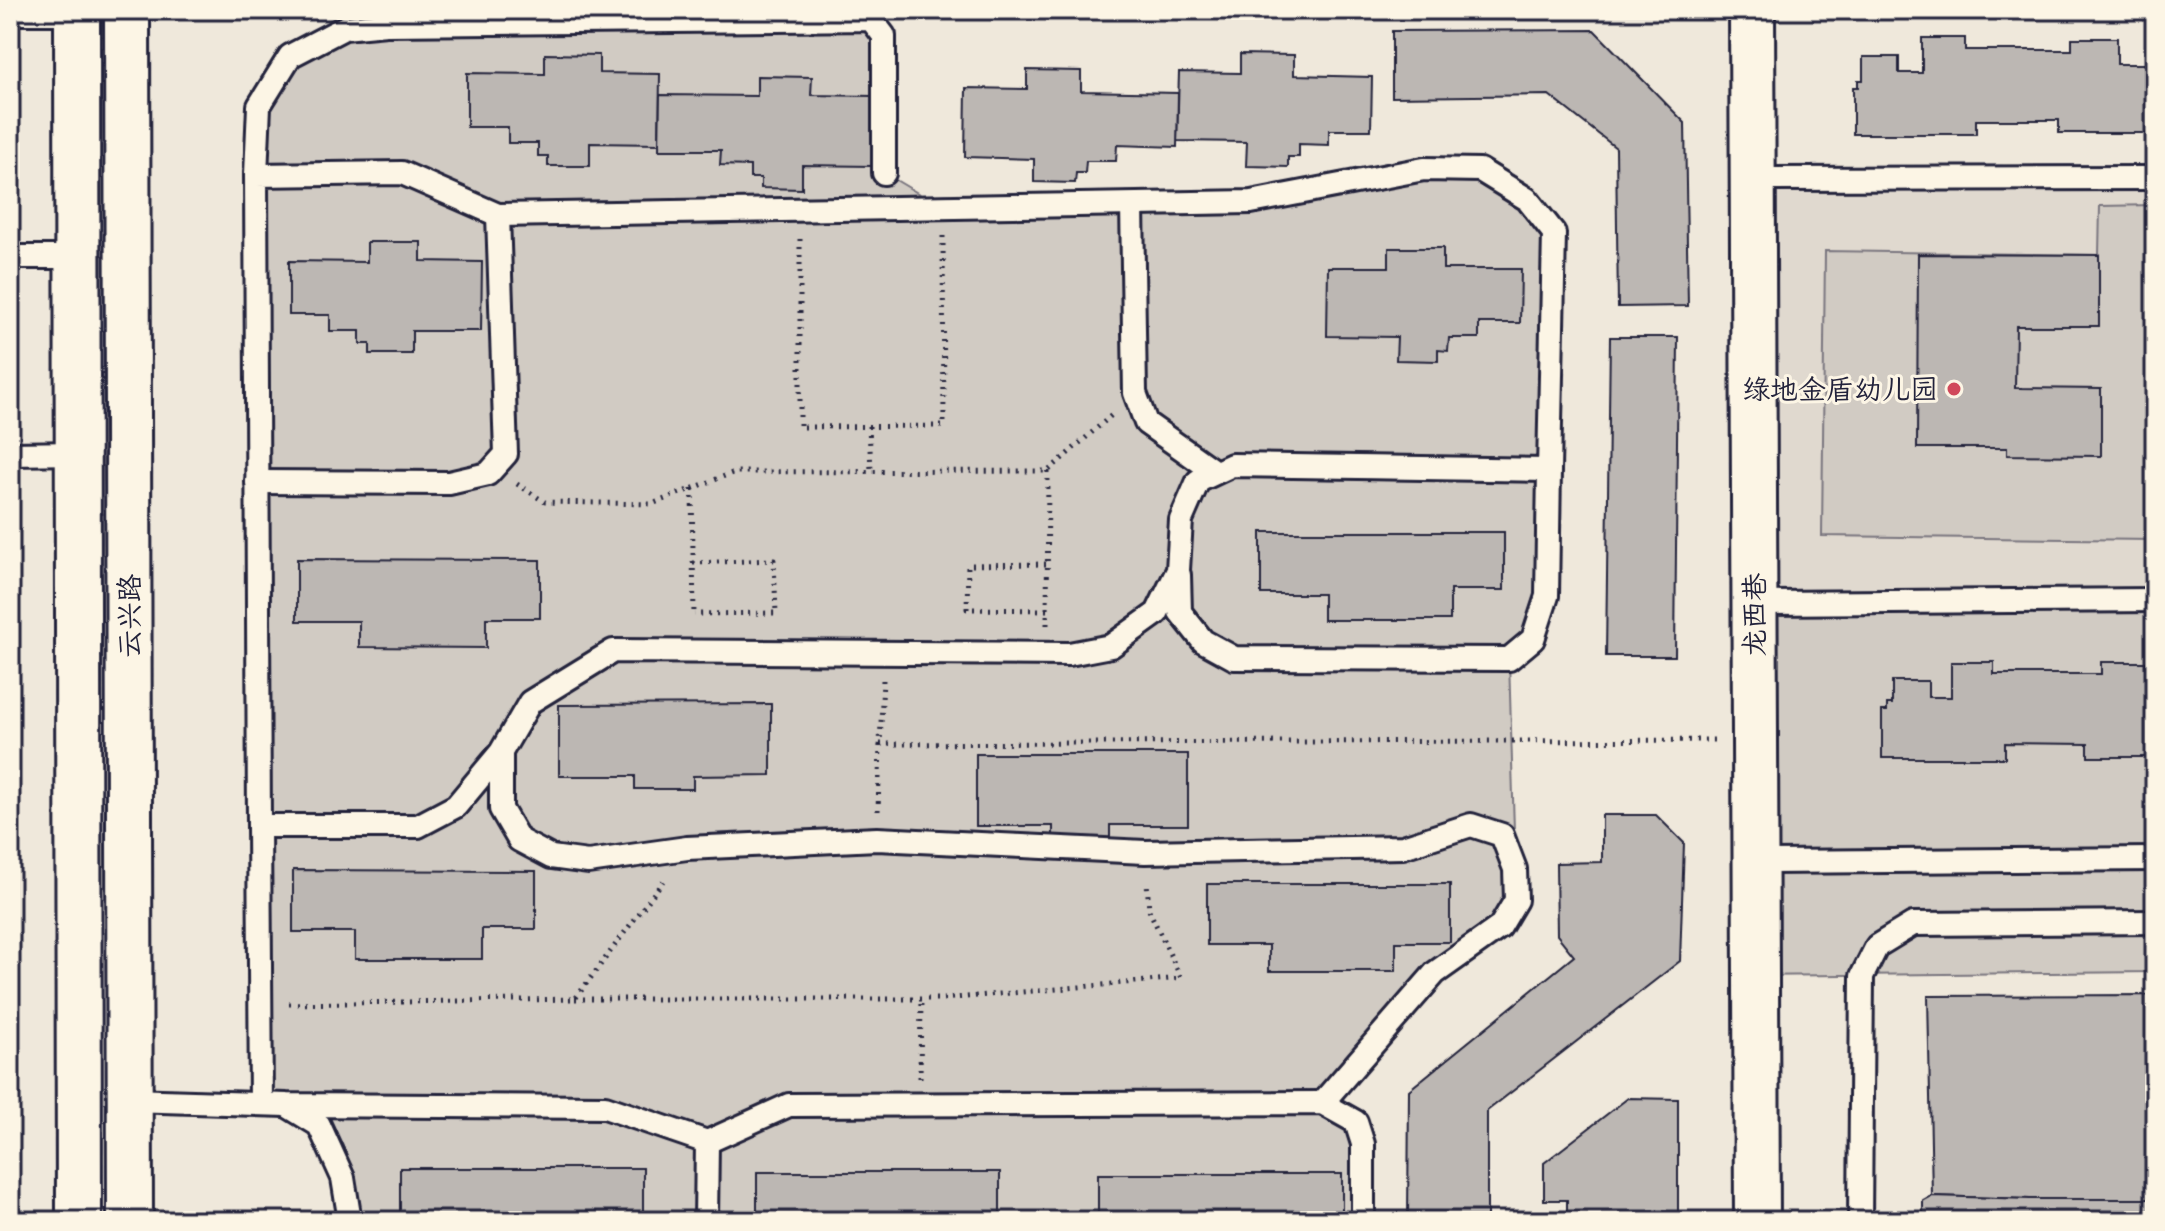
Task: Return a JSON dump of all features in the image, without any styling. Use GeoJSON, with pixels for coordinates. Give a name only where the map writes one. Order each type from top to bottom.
{"type":"FeatureCollection","features":[{"type":"Feature","properties":{"kind":"street","name":"云兴路"},"geometry":{"type":"LineString","coordinates":[[127,10],[130,1221]]}},
{"type":"Feature","properties":{"kind":"street","name":"龙西巷"},"geometry":{"type":"LineString","coordinates":[[1752,10],[1757,1221]]}},
{"type":"Feature","properties":{"kind":"street","name":"云兴路"},"geometry":{"type":"LineString","coordinates":[[77,12],[79,1221]]}},
{"type":"Feature","properties":{"kind":"lane"},"geometry":{"type":"LineString","coordinates":[[10,13],[77,12]]}},
{"type":"Feature","properties":{"kind":"lane"},"geometry":{"type":"LineString","coordinates":[[261,1104],[256,175],[259,106],[290,56],[344,28],[386,24],[871,19],[884,36],[884,173]]}},
{"type":"Feature","properties":{"kind":"lane"},"geometry":{"type":"LineString","coordinates":[[256,175],[402,173],[498,215],[1251,202],[1424,169],[1480,170],[1527,199],[1554,233],[1547,596],[1533,639],[1509,659],[1234,658],[1203,641],[1180,612],[1178,570],[1181,520],[1198,481],[1232,465],[1549,470]]}},
{"type":"Feature","properties":{"kind":"lane"},"geometry":{"type":"LineString","coordinates":[[1752,179],[2155,178]]}},
{"type":"Feature","properties":{"kind":"lane"},"geometry":{"type":"LineString","coordinates":[[1132,205],[1135,393],[1146,423],[1215,472]]}},
{"type":"Feature","properties":{"kind":"lane"},"geometry":{"type":"LineString","coordinates":[[257,482],[449,483],[488,474],[506,454],[498,215]]}},
{"type":"Feature","properties":{"kind":"lane"},"geometry":{"type":"LineString","coordinates":[[10,257],[77,257]]}},
{"type":"Feature","properties":{"kind":"lane"},"geometry":{"type":"LineString","coordinates":[[10,454],[78,453]]}},
{"type":"Feature","properties":{"kind":"lane"},"geometry":{"type":"LineString","coordinates":[[259,826],[418,826],[456,806],[501,752],[530,702],[613,651],[1069,654],[1111,646],[1157,613],[1178,570]]}},
{"type":"Feature","properties":{"kind":"lane"},"geometry":{"type":"LineString","coordinates":[[1754,603],[2155,600]]}},
{"type":"Feature","properties":{"kind":"lane"},"geometry":{"type":"LineString","coordinates":[[501,752],[501,809],[519,840],[551,857],[588,862],[687,848],[877,839],[1145,852],[1403,847],[1471,825],[1502,835],[1515,869],[1516,900],[1500,927],[1435,973],[1322,1103]]}},
{"type":"Feature","properties":{"kind":"lane"},"geometry":{"type":"LineString","coordinates":[[1755,862],[2155,859]]}},
{"type":"Feature","properties":{"kind":"lane"},"geometry":{"type":"LineString","coordinates":[[1860,1221],[1862,976],[1877,946],[1913,924],[2155,922]]}},
{"type":"Feature","properties":{"kind":"lane"},"geometry":{"type":"LineString","coordinates":[[130,1100],[287,1105],[605,1107],[707,1142],[789,1105],[1322,1103],[1356,1122],[1363,1144],[1363,1221]]}},
{"type":"Feature","properties":{"kind":"lane"},"geometry":{"type":"LineString","coordinates":[[287,1105],[319,1125],[343,1178],[350,1221]]}},
{"type":"Feature","properties":{"kind":"lane"},"geometry":{"type":"LineString","coordinates":[[706,1221],[707,1142]]}},
{"type":"Feature","properties":{"kind":"path"},"geometry":{"type":"LineString","coordinates":[[799,210],[800,427],[944,426],[943,208]]}},
{"type":"Feature","properties":{"kind":"path"},"geometry":{"type":"LineString","coordinates":[[493,468],[545,502],[652,504],[735,472],[1048,471],[1135,393]]}},
{"type":"Feature","properties":{"kind":"path"},"geometry":{"type":"LineString","coordinates":[[869,426],[871,471]]}},
{"type":"Feature","properties":{"kind":"path"},"geometry":{"type":"LineString","coordinates":[[1047,654],[1048,471]]}},
{"type":"Feature","properties":{"kind":"path"},"geometry":{"type":"LineString","coordinates":[[692,489],[694,652]]}},
{"type":"Feature","properties":{"kind":"path"},"geometry":{"type":"LineString","coordinates":[[693,563],[774,560],[776,613],[694,614]]}},
{"type":"Feature","properties":{"kind":"path"},"geometry":{"type":"LineString","coordinates":[[1047,564],[968,565],[967,609],[1047,610]]}},
{"type":"Feature","properties":{"kind":"path"},"geometry":{"type":"LineString","coordinates":[[877,839],[884,653]]}},
{"type":"Feature","properties":{"kind":"path"},"geometry":{"type":"LineString","coordinates":[[880,744],[1755,740]]}},
{"type":"Feature","properties":{"kind":"path"},"geometry":{"type":"LineString","coordinates":[[575,999],[687,848]]}},
{"type":"Feature","properties":{"kind":"path"},"geometry":{"type":"LineString","coordinates":[[261,1004],[575,999],[921,999],[1181,978],[1149,910],[1145,852]]}},
{"type":"Feature","properties":{"kind":"path"},"geometry":{"type":"LineString","coordinates":[[919,1104],[921,999]]}},
{"type":"Feature","properties":{"kind":"shaded area"},"geometry":{"type":"Polygon","coordinates":[[[871,19],[884,36],[884,173],[943,208],[1251,202],[1480,170],[1554,233],[1547,596],[1509,659],[1516,900],[1435,973],[1323,1103],[1356,1122],[1363,1221],[350,1221],[319,1125],[261,1104],[259,106],[290,56],[344,28],[871,19]]]}},
{"type":"Feature","properties":{"kind":"shaded area","name":"绿地金盾幼儿园"},"geometry":{"type":"Polygon","coordinates":[[[2155,178],[2155,600],[1754,603],[1752,179],[2155,178]]]}},
{"type":"Feature","properties":{"kind":"shaded area"},"geometry":{"type":"Polygon","coordinates":[[[2155,205],[2154,540],[1822,536],[1825,251],[2099,255],[2100,206],[2155,205]]]}},
{"type":"Feature","properties":{"kind":"shaded area"},"geometry":{"type":"Polygon","coordinates":[[[2155,600],[2155,972],[1756,976],[1754,603],[2155,600]]]}},
{"type":"Feature","properties":{"kind":"building"},"geometry":{"type":"Polygon","coordinates":[[[1594,30],[1685,123],[1688,306],[1618,307],[1616,148],[1549,95],[1392,97],[1392,31],[1594,30]]]}},
{"type":"Feature","properties":{"kind":"building"},"geometry":{"type":"Polygon","coordinates":[[[1922,38],[1965,38],[1965,50],[2072,50],[2072,38],[2117,38],[2117,64],[2146,64],[2146,71],[2155,71],[2155,133],[2059,133],[2059,120],[1976,120],[1976,134],[1853,134],[1853,87],[1858,87],[1858,80],[1863,80],[1863,57],[1899,57],[1899,73],[1922,73],[1922,38]]]}},
{"type":"Feature","properties":{"kind":"building"},"geometry":{"type":"Polygon","coordinates":[[[545,54],[599,55],[599,73],[660,74],[659,144],[590,143],[590,166],[548,166],[548,156],[538,156],[538,143],[508,143],[508,127],[467,127],[467,73],[545,74],[545,54]]]}},
{"type":"Feature","properties":{"kind":"building"},"geometry":{"type":"Polygon","coordinates":[[[1240,54],[1294,55],[1294,75],[1372,77],[1371,130],[1329,130],[1329,145],[1299,144],[1299,157],[1288,157],[1288,167],[1246,166],[1247,142],[1177,141],[1179,72],[1240,73],[1240,54]]]}},
{"type":"Feature","properties":{"kind":"building"},"geometry":{"type":"Polygon","coordinates":[[[1027,70],[1081,71],[1081,91],[1178,93],[1177,147],[1117,145],[1116,161],[1086,161],[1085,173],[1076,173],[1075,183],[1034,182],[1034,159],[965,157],[966,88],[1027,89],[1027,70]]]}},
{"type":"Feature","properties":{"kind":"building"},"geometry":{"type":"Polygon","coordinates":[[[757,76],[812,77],[811,95],[873,96],[872,166],[802,165],[802,189],[761,188],[761,178],[750,178],[750,166],[720,165],[721,150],[659,150],[660,95],[757,96],[757,76]]]}},
{"type":"Feature","properties":{"kind":"building"},"geometry":{"type":"Polygon","coordinates":[[[367,242],[421,242],[421,261],[482,262],[481,331],[412,331],[412,354],[370,354],[370,344],[360,344],[360,331],[330,331],[330,315],[289,315],[289,261],[367,262],[367,242]]]}},
{"type":"Feature","properties":{"kind":"building"},"geometry":{"type":"Polygon","coordinates":[[[1389,248],[1443,248],[1443,269],[1521,269],[1520,323],[1479,323],[1479,338],[1449,338],[1448,351],[1438,350],[1438,361],[1396,360],[1397,337],[1327,336],[1328,267],[1389,267],[1389,248]]]}},
{"type":"Feature","properties":{"kind":"building"},"geometry":{"type":"Polygon","coordinates":[[[1918,254],[2099,255],[2099,326],[2016,326],[2015,388],[2101,389],[2101,456],[2007,455],[2007,448],[1917,448],[1918,254]]]}},
{"type":"Feature","properties":{"kind":"building"},"geometry":{"type":"Polygon","coordinates":[[[1610,337],[1678,337],[1675,656],[1606,656],[1610,337]]]}},
{"type":"Feature","properties":{"kind":"building"},"geometry":{"type":"Polygon","coordinates":[[[1261,532],[1504,532],[1504,590],[1450,590],[1450,620],[1323,620],[1323,594],[1261,594],[1261,532]]]}},
{"type":"Feature","properties":{"kind":"building"},"geometry":{"type":"Polygon","coordinates":[[[297,559],[540,560],[540,618],[486,618],[486,648],[359,647],[359,621],[297,621],[297,559]]]}},
{"type":"Feature","properties":{"kind":"building"},"geometry":{"type":"Polygon","coordinates":[[[1951,662],[1994,662],[1994,674],[2101,674],[2101,662],[2146,662],[2146,688],[2155,688],[2155,757],[2088,757],[2088,744],[2005,743],[2005,758],[1882,758],[1882,711],[1887,711],[1887,704],[1892,704],[1892,681],[1928,681],[1928,697],[1951,697],[1951,662]]]}},
{"type":"Feature","properties":{"kind":"building"},"geometry":{"type":"Polygon","coordinates":[[[771,704],[771,775],[693,776],[693,789],[635,789],[635,776],[559,776],[559,705],[771,704]]]}},
{"type":"Feature","properties":{"kind":"building"},"geometry":{"type":"Polygon","coordinates":[[[976,754],[1188,754],[1188,825],[1110,825],[1110,839],[1053,839],[1053,826],[976,826],[976,754]]]}},
{"type":"Feature","properties":{"kind":"building"},"geometry":{"type":"Polygon","coordinates":[[[1602,815],[1656,815],[1684,843],[1680,961],[1487,1111],[1487,1221],[1408,1221],[1409,1090],[1574,956],[1557,935],[1556,863],[1602,862],[1602,815]]]}},
{"type":"Feature","properties":{"kind":"building"},"geometry":{"type":"Polygon","coordinates":[[[293,870],[536,871],[536,929],[482,929],[482,959],[355,959],[355,932],[293,932],[293,870]]]}},
{"type":"Feature","properties":{"kind":"building"},"geometry":{"type":"Polygon","coordinates":[[[1207,884],[1450,884],[1450,942],[1396,942],[1396,971],[1269,971],[1269,945],[1207,945],[1207,884]]]}},
{"type":"Feature","properties":{"kind":"building"},"geometry":{"type":"Polygon","coordinates":[[[2155,995],[2155,1199],[1932,1196],[1928,996],[2155,995]]]}},
{"type":"Feature","properties":{"kind":"building"},"geometry":{"type":"Polygon","coordinates":[[[1628,1098],[1678,1099],[1678,1221],[1567,1221],[1567,1200],[1544,1200],[1544,1163],[1628,1098]]]}},
{"type":"Feature","properties":{"kind":"building"},"geometry":{"type":"Polygon","coordinates":[[[400,1168],[643,1168],[643,1221],[400,1221],[400,1168]]]}},
{"type":"Feature","properties":{"kind":"building"},"geometry":{"type":"Polygon","coordinates":[[[757,1172],[1000,1172],[1000,1221],[757,1221],[757,1172]]]}},
{"type":"Feature","properties":{"kind":"building"},"geometry":{"type":"Polygon","coordinates":[[[1098,1174],[1342,1174],[1342,1221],[1098,1221],[1098,1174]]]}},
{"type":"Feature","properties":{"kind":"building"},"geometry":{"type":"Polygon","coordinates":[[[1932,1196],[2155,1199],[2155,1221],[1923,1221],[1923,1201],[1932,1196]]]}},
{"type":"Feature","properties":{"kind":"place","name":"绿地金盾幼儿园"},"geometry":{"type":"Point","coordinates":[1954,389]}}]}
